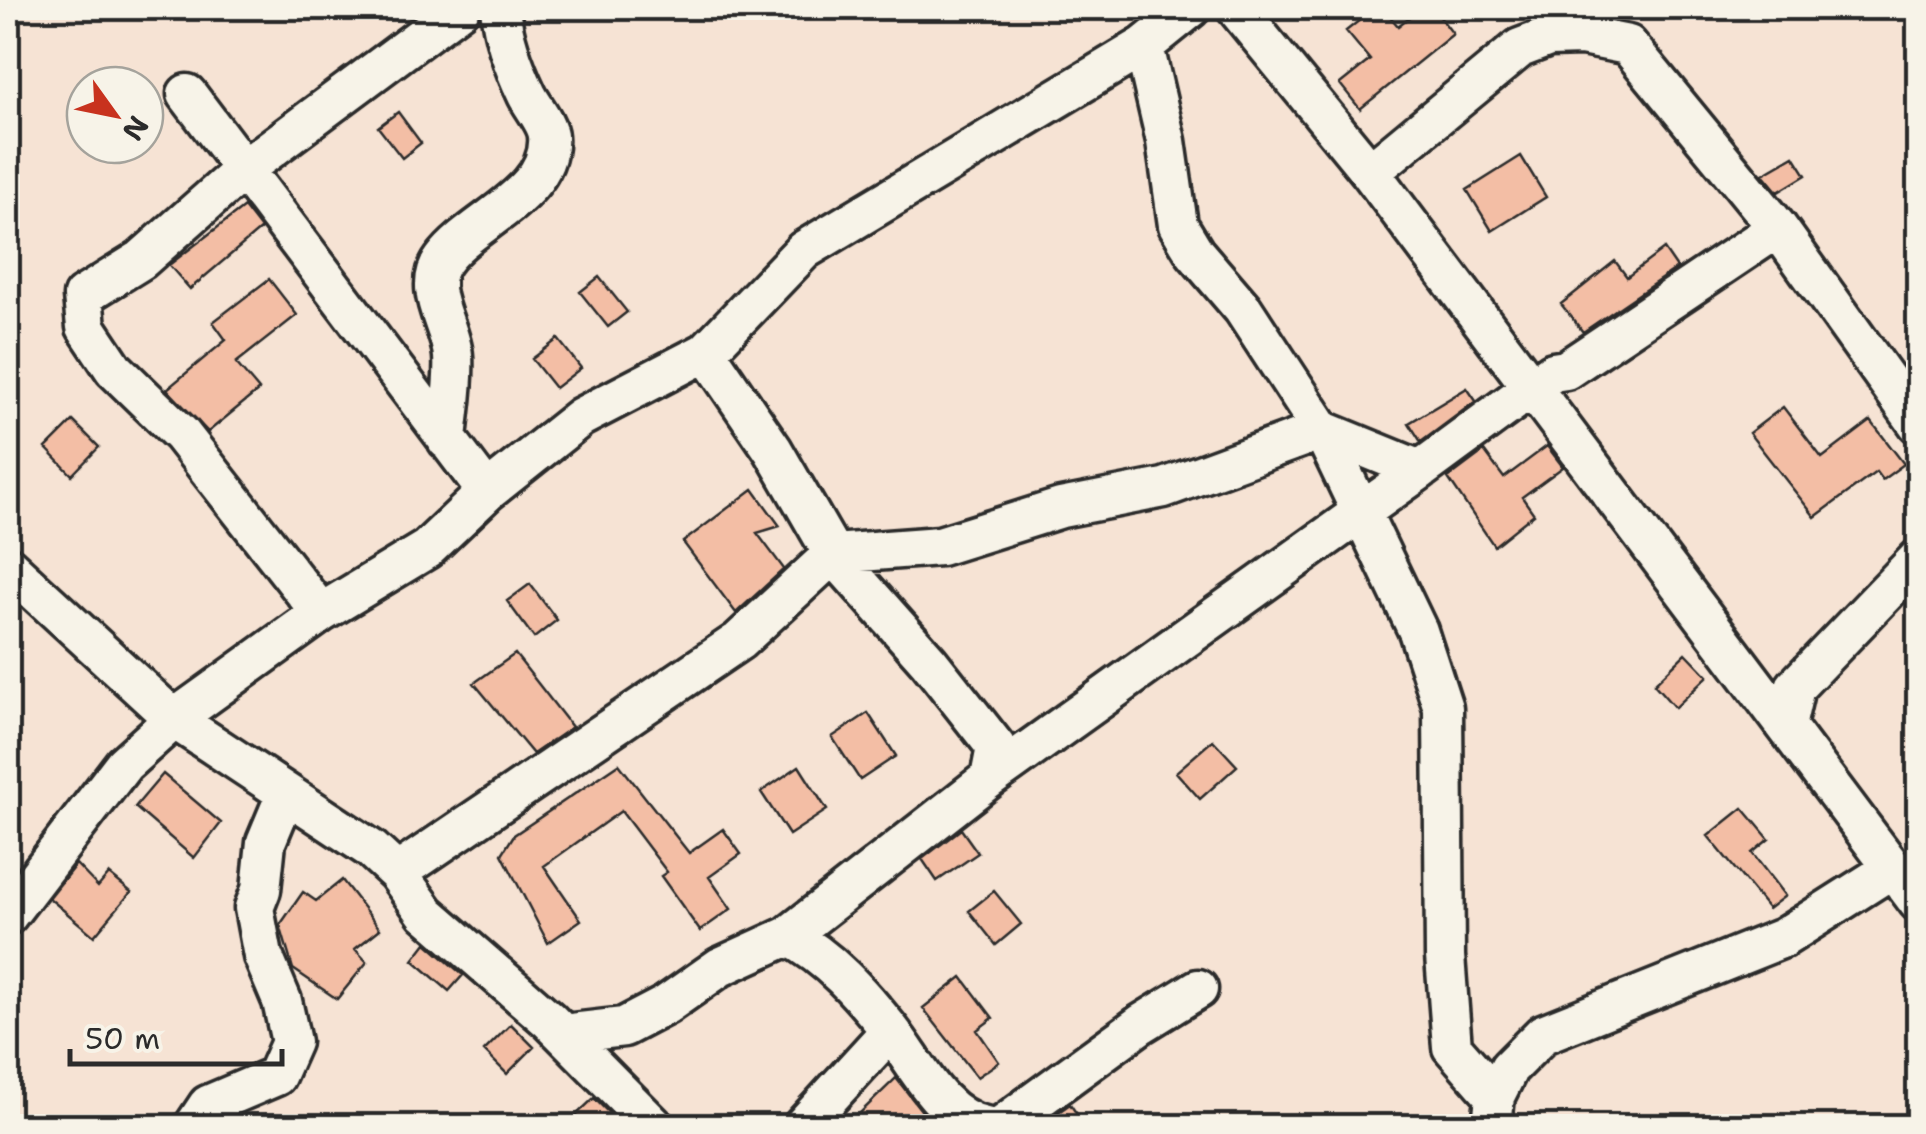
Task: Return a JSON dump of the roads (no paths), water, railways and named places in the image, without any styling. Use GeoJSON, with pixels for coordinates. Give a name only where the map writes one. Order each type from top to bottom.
{"type":"FeatureCollection","features":[{"type":"Feature","properties":{"kind":"street"},"geometry":{"type":"LineString","coordinates":[[320,613],[181,434],[114,369],[86,327],[83,296],[141,260],[244,168],[460,8]]}},
{"type":"Feature","properties":{"kind":"street"},"geometry":{"type":"LineString","coordinates":[[447,440],[453,354],[434,292],[440,263],[469,232],[522,192],[542,168],[548,134],[526,93],[502,27],[500,8]]}},
{"type":"Feature","properties":{"kind":"street"},"geometry":{"type":"LineString","coordinates":[[8,916],[124,764],[174,719],[320,613],[426,550],[488,492],[581,418],[706,352],[804,250],[1144,46],[1191,8]]}},
{"type":"Feature","properties":{"kind":"street"},"geometry":{"type":"LineString","coordinates":[[1236,8],[1370,172],[1910,887],[1543,1034],[1508,1068],[1494,1111]]}},
{"type":"Feature","properties":{"kind":"street"},"geometry":{"type":"LineString","coordinates":[[1370,172],[1520,48],[1548,37],[1582,36],[1628,46],[1778,228],[1918,424]]}},
{"type":"Feature","properties":{"kind":"street"},"geometry":{"type":"LineString","coordinates":[[1144,46],[1166,141],[1178,225],[1195,253],[1242,309],[1322,430],[1418,631],[1443,708],[1445,956],[1452,1047],[1494,1111]]}},
{"type":"Feature","properties":{"kind":"street"},"geometry":{"type":"LineString","coordinates":[[187,94],[488,492]]}},
{"type":"Feature","properties":{"kind":"street"},"geometry":{"type":"LineString","coordinates":[[563,1034],[624,1027],[666,1005],[720,966],[788,936],[990,778],[1532,389],[1778,228]]}},
{"type":"Feature","properties":{"kind":"street"},"geometry":{"type":"LineString","coordinates":[[706,352],[773,450],[834,554],[996,747],[990,778]]}},
{"type":"Feature","properties":{"kind":"street"},"geometry":{"type":"LineString","coordinates":[[396,873],[739,641],[834,554],[940,546],[1060,508],[1164,488],[1322,430],[1420,470]]}},
{"type":"Feature","properties":{"kind":"street"},"geometry":{"type":"LineString","coordinates":[[1786,722],[1795,688],[1918,559]]}},
{"type":"Feature","properties":{"kind":"street"},"geometry":{"type":"LineString","coordinates":[[8,567],[174,719],[344,830],[396,873],[426,914],[563,1034],[654,1126]]}},
{"type":"Feature","properties":{"kind":"street"},"geometry":{"type":"LineString","coordinates":[[194,1126],[208,1105],[276,1076],[290,1042],[282,1002],[263,956],[254,908],[261,890],[266,842],[286,794]]}},
{"type":"Feature","properties":{"kind":"street"},"geometry":{"type":"LineString","coordinates":[[788,936],[817,950],[890,1030],[943,1102],[968,1123],[985,1126]]}},
{"type":"Feature","properties":{"kind":"street"},"geometry":{"type":"LineString","coordinates":[[1001,1126],[1141,1024],[1198,989]]}},
{"type":"Feature","properties":{"kind":"street"},"geometry":{"type":"LineString","coordinates":[[803,1126],[890,1030]]}}]}
